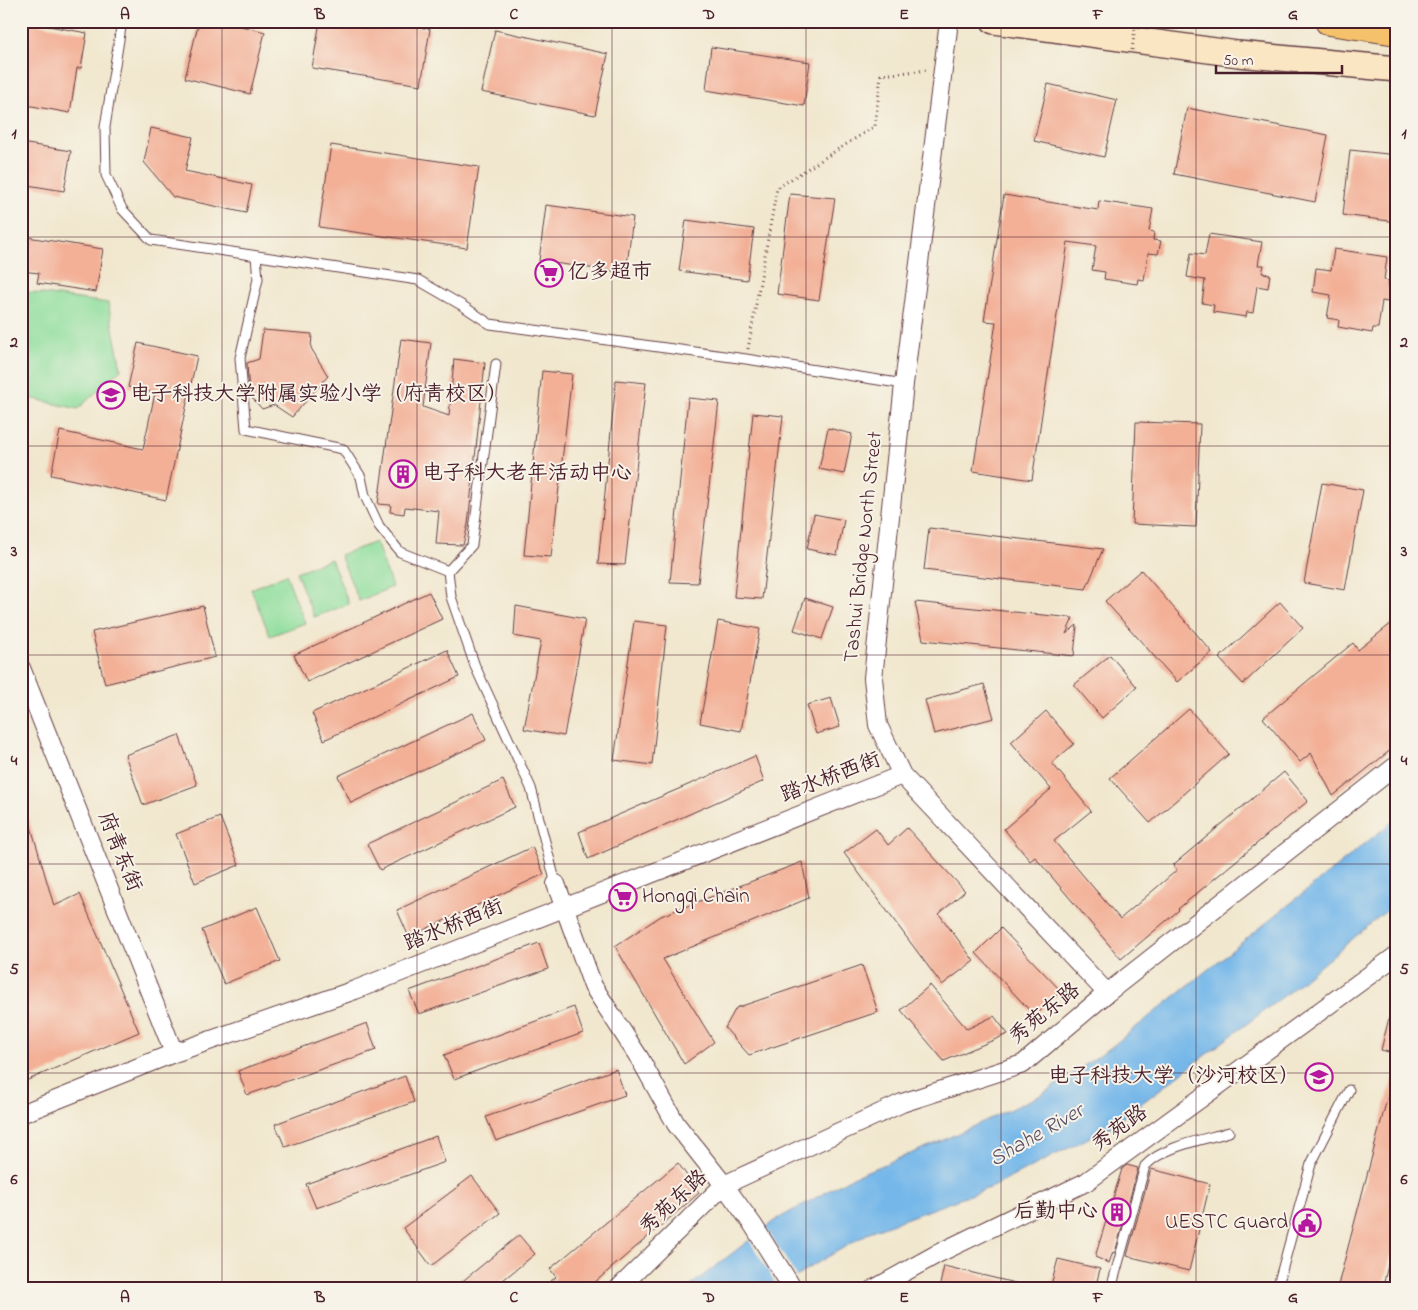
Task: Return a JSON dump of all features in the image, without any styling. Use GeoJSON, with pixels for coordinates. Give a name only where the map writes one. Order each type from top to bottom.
{"type":"FeatureCollection","features":[{"type":"Feature","properties":{"kind":"highway"},"geometry":{"type":"LineString","coordinates":[[1329,21],[1397,31]]}},
{"type":"Feature","properties":{"kind":"main road"},"geometry":{"type":"LineString","coordinates":[[994,21],[1238,54],[1397,69]]}},
{"type":"Feature","properties":{"kind":"street","name":"Tashui Bridge North Street"},"geometry":{"type":"LineString","coordinates":[[949,21],[904,384],[873,678],[878,724],[902,774],[1107,993]]}},
{"type":"Feature","properties":{"kind":"street","name":"府青东街"},"geometry":{"type":"LineString","coordinates":[[21,668],[174,1053]]}},
{"type":"Feature","properties":{"kind":"street","name":"秀苑东路"},"geometry":{"type":"LineString","coordinates":[[618,1289],[724,1185],[902,1103],[1023,1064],[1107,993],[1397,765]]}},
{"type":"Feature","properties":{"kind":"street","name":"踏水桥西街"},"geometry":{"type":"LineString","coordinates":[[21,1114],[174,1053],[354,990],[902,774]]}},
{"type":"Feature","properties":{"kind":"street"},"geometry":{"type":"LineString","coordinates":[[556,884],[593,986],[640,1059],[676,1124],[753,1225],[793,1289]]}},
{"type":"Feature","properties":{"kind":"street","name":"秀苑路"},"geometry":{"type":"LineString","coordinates":[[874,1289],[937,1254],[1086,1182],[1397,954]]}},
{"type":"Feature","properties":{"kind":"lane"},"geometry":{"type":"LineString","coordinates":[[122,21],[104,127],[106,175],[122,209],[151,240],[418,280],[490,324],[746,359],[904,384]]}},
{"type":"Feature","properties":{"kind":"lane"},"geometry":{"type":"LineString","coordinates":[[256,256],[258,279],[240,358],[246,429],[343,449],[361,477],[364,496],[379,526],[400,552],[448,571]]}},
{"type":"Feature","properties":{"kind":"lane"},"geometry":{"type":"LineString","coordinates":[[496,364],[472,545],[448,571],[451,597],[475,666],[531,788],[556,884]]}},
{"type":"Feature","properties":{"kind":"lane"},"geometry":{"type":"LineString","coordinates":[[1277,1289],[1310,1164],[1349,1090]]}},
{"type":"Feature","properties":{"kind":"lane"},"geometry":{"type":"LineString","coordinates":[[1111,1289],[1145,1166],[1152,1158],[1164,1152],[1228,1132]]}},
{"type":"Feature","properties":{"kind":"path"},"geometry":{"type":"LineString","coordinates":[[1132,50],[1136,21]]}},
{"type":"Feature","properties":{"kind":"path"},"geometry":{"type":"LineString","coordinates":[[746,359],[776,188],[875,126],[882,76],[944,69]]}},
{"type":"Feature","properties":{"kind":"green space"},"geometry":{"type":"Polygon","coordinates":[[[21,291],[108,303],[121,369],[78,409],[21,396],[21,291]]]}},
{"type":"Feature","properties":{"kind":"green space"},"geometry":{"type":"Polygon","coordinates":[[[376,542],[392,587],[359,601],[340,555],[376,542]]]}},
{"type":"Feature","properties":{"kind":"green space"},"geometry":{"type":"Polygon","coordinates":[[[331,559],[349,604],[314,617],[296,572],[331,559]]]}},
{"type":"Feature","properties":{"kind":"green space"},"geometry":{"type":"Polygon","coordinates":[[[286,574],[305,623],[270,636],[251,589],[286,574]]]}},
{"type":"Feature","properties":{"kind":"water","name":"Shahe River"},"geometry":{"type":"Polygon","coordinates":[[[1397,818],[1397,902],[1285,995],[1110,1127],[992,1187],[872,1231],[807,1269],[781,1289],[686,1289],[774,1221],[855,1176],[937,1143],[1041,1095],[1110,1048],[1397,818]]]}},
{"type":"Feature","properties":{"kind":"pier"},"geometry":{"type":"Polygon","coordinates":[[[765,1226],[798,1279],[785,1289],[779,1289],[748,1238],[765,1226]]]}},
{"type":"Feature","properties":{"kind":"building"},"geometry":{"type":"Polygon","coordinates":[[[21,21],[87,33],[81,68],[77,68],[70,113],[21,104],[21,21]]]}},
{"type":"Feature","properties":{"kind":"building"},"geometry":{"type":"Polygon","coordinates":[[[199,21],[221,21],[265,32],[250,94],[185,78],[199,21]]]}},
{"type":"Feature","properties":{"kind":"building"},"geometry":{"type":"Polygon","coordinates":[[[320,21],[380,21],[430,29],[421,85],[312,68],[320,21]]]}},
{"type":"Feature","properties":{"kind":"building"},"geometry":{"type":"Polygon","coordinates":[[[495,30],[608,54],[595,115],[481,92],[495,30]]]}},
{"type":"Feature","properties":{"kind":"building"},"geometry":{"type":"Polygon","coordinates":[[[711,47],[810,62],[804,106],[706,90],[711,47]]]}},
{"type":"Feature","properties":{"kind":"building"},"geometry":{"type":"Polygon","coordinates":[[[1048,84],[1117,100],[1104,157],[1034,141],[1048,84]]]}},
{"type":"Feature","properties":{"kind":"building"},"geometry":{"type":"Polygon","coordinates":[[[1187,108],[1328,135],[1315,202],[1174,174],[1187,108]]]}},
{"type":"Feature","properties":{"kind":"building"},"geometry":{"type":"Polygon","coordinates":[[[151,128],[193,137],[185,171],[252,185],[246,213],[173,197],[144,162],[151,128]]]}},
{"type":"Feature","properties":{"kind":"building"},"geometry":{"type":"Polygon","coordinates":[[[21,143],[71,151],[64,191],[21,184],[21,143]]]}},
{"type":"Feature","properties":{"kind":"building"},"geometry":{"type":"Polygon","coordinates":[[[331,145],[479,167],[467,248],[319,227],[331,145]]]}},
{"type":"Feature","properties":{"kind":"building"},"geometry":{"type":"Polygon","coordinates":[[[1350,150],[1397,155],[1397,222],[1343,215],[1350,150]]]}},
{"type":"Feature","properties":{"kind":"building"},"geometry":{"type":"Polygon","coordinates":[[[790,194],[835,198],[819,300],[777,294],[790,194]]]}},
{"type":"Feature","properties":{"kind":"building"},"geometry":{"type":"Polygon","coordinates":[[[1004,195],[1098,210],[1099,201],[1153,209],[1149,231],[1154,232],[1153,240],[1161,241],[1158,254],[1148,253],[1144,280],[1138,279],[1137,284],[1104,279],[1105,272],[1092,270],[1096,246],[1068,242],[1032,480],[973,471],[996,322],[984,321],[1004,195]]]}},
{"type":"Feature","properties":{"kind":"building"},"geometry":{"type":"Polygon","coordinates":[[[546,205],[633,217],[626,273],[539,261],[546,205]]]}},
{"type":"Feature","properties":{"kind":"building"},"geometry":{"type":"Polygon","coordinates":[[[686,220],[754,229],[747,280],[679,271],[686,220]]]}},
{"type":"Feature","properties":{"kind":"building"},"geometry":{"type":"Polygon","coordinates":[[[1209,234],[1262,242],[1258,265],[1264,265],[1262,273],[1270,274],[1268,288],[1257,286],[1253,313],[1247,312],[1246,317],[1213,312],[1214,305],[1202,303],[1205,280],[1187,277],[1191,253],[1205,255],[1209,234]]]}},
{"type":"Feature","properties":{"kind":"building"},"geometry":{"type":"Polygon","coordinates":[[[21,236],[103,249],[96,292],[37,283],[39,273],[21,271],[21,236]]]}},
{"type":"Feature","properties":{"kind":"building"},"geometry":{"type":"Polygon","coordinates":[[[1334,249],[1387,257],[1384,280],[1389,281],[1388,288],[1395,290],[1393,303],[1382,301],[1378,328],[1373,328],[1372,333],[1338,327],[1339,320],[1327,318],[1331,295],[1313,292],[1316,268],[1331,270],[1334,249]]]}},
{"type":"Feature","properties":{"kind":"building"},"geometry":{"type":"Polygon","coordinates":[[[263,330],[312,334],[311,348],[328,376],[292,417],[274,405],[262,409],[249,394],[247,363],[259,359],[263,330]]]}},
{"type":"Feature","properties":{"kind":"building"},"geometry":{"type":"Polygon","coordinates":[[[401,339],[431,343],[423,407],[449,416],[454,359],[485,363],[468,524],[463,545],[436,544],[439,511],[405,507],[404,514],[390,512],[391,505],[378,504],[401,339]]]}},
{"type":"Feature","properties":{"kind":"building"},"geometry":{"type":"Polygon","coordinates":[[[138,343],[197,356],[166,500],[51,475],[60,431],[143,449],[155,393],[128,387],[138,343]]]}},
{"type":"Feature","properties":{"kind":"building"},"geometry":{"type":"Polygon","coordinates":[[[542,371],[572,374],[551,557],[524,555],[542,371]]]}},
{"type":"Feature","properties":{"kind":"building"},"geometry":{"type":"Polygon","coordinates":[[[616,380],[646,383],[625,565],[598,564],[616,380]]]}},
{"type":"Feature","properties":{"kind":"building"},"geometry":{"type":"Polygon","coordinates":[[[688,398],[719,401],[698,583],[670,582],[688,398]]]}},
{"type":"Feature","properties":{"kind":"building"},"geometry":{"type":"Polygon","coordinates":[[[753,413],[783,416],[762,599],[734,597],[753,413]]]}},
{"type":"Feature","properties":{"kind":"building"},"geometry":{"type":"Polygon","coordinates":[[[1136,422],[1200,424],[1196,527],[1132,524],[1136,422]]]}},
{"type":"Feature","properties":{"kind":"building"},"geometry":{"type":"Polygon","coordinates":[[[828,428],[852,434],[844,474],[819,469],[828,428]]]}},
{"type":"Feature","properties":{"kind":"building"},"geometry":{"type":"Polygon","coordinates":[[[1322,483],[1363,490],[1345,590],[1304,583],[1322,483]]]}},
{"type":"Feature","properties":{"kind":"building"},"geometry":{"type":"Polygon","coordinates":[[[814,514],[844,520],[837,555],[807,549],[814,514]]]}},
{"type":"Feature","properties":{"kind":"building"},"geometry":{"type":"Polygon","coordinates":[[[929,528],[1103,549],[1086,589],[924,570],[929,528]]]}},
{"type":"Feature","properties":{"kind":"building"},"geometry":{"type":"Polygon","coordinates":[[[1141,570],[1212,652],[1177,682],[1105,601],[1141,570]]]}},
{"type":"Feature","properties":{"kind":"building"},"geometry":{"type":"Polygon","coordinates":[[[429,592],[442,619],[307,682],[294,655],[429,592]]]}},
{"type":"Feature","properties":{"kind":"building"},"geometry":{"type":"Polygon","coordinates":[[[805,598],[833,607],[822,639],[794,630],[805,598]]]}},
{"type":"Feature","properties":{"kind":"building"},"geometry":{"type":"Polygon","coordinates":[[[915,602],[1073,618],[1066,634],[1077,625],[1074,656],[923,640],[915,602]]]}},
{"type":"Feature","properties":{"kind":"building"},"geometry":{"type":"Polygon","coordinates":[[[1280,602],[1303,628],[1243,684],[1219,658],[1280,602]]]}},
{"type":"Feature","properties":{"kind":"building"},"geometry":{"type":"Polygon","coordinates":[[[203,606],[215,657],[105,684],[92,632],[203,606]]]}},
{"type":"Feature","properties":{"kind":"building"},"geometry":{"type":"Polygon","coordinates":[[[516,606],[585,619],[564,736],[524,729],[541,641],[514,636],[516,606]]]}},
{"type":"Feature","properties":{"kind":"building"},"geometry":{"type":"Polygon","coordinates":[[[1397,619],[1397,745],[1333,796],[1311,753],[1300,762],[1263,718],[1353,643],[1358,650],[1397,619]]]}},
{"type":"Feature","properties":{"kind":"building"},"geometry":{"type":"Polygon","coordinates":[[[634,621],[667,625],[652,765],[614,760],[634,621]]]}},
{"type":"Feature","properties":{"kind":"building"},"geometry":{"type":"Polygon","coordinates":[[[718,621],[760,629],[741,731],[700,723],[718,621]]]}},
{"type":"Feature","properties":{"kind":"building"},"geometry":{"type":"Polygon","coordinates":[[[447,650],[459,677],[324,740],[312,713],[447,650]]]}},
{"type":"Feature","properties":{"kind":"building"},"geometry":{"type":"Polygon","coordinates":[[[1110,655],[1137,687],[1102,718],[1074,685],[1110,655]]]}},
{"type":"Feature","properties":{"kind":"building"},"geometry":{"type":"Polygon","coordinates":[[[984,684],[994,718],[934,734],[925,700],[984,684]]]}},
{"type":"Feature","properties":{"kind":"building"},"geometry":{"type":"Polygon","coordinates":[[[831,698],[840,727],[816,734],[807,705],[831,698]]]}},
{"type":"Feature","properties":{"kind":"building"},"geometry":{"type":"Polygon","coordinates":[[[1189,709],[1229,754],[1150,823],[1110,778],[1189,709]]]}},
{"type":"Feature","properties":{"kind":"building"},"geometry":{"type":"Polygon","coordinates":[[[1046,711],[1074,744],[1052,763],[1091,811],[1054,841],[1120,919],[1177,870],[1173,865],[1284,772],[1308,801],[1121,959],[1035,857],[1030,861],[1004,829],[1051,789],[1011,742],[1046,711]]]}},
{"type":"Feature","properties":{"kind":"building"},"geometry":{"type":"Polygon","coordinates":[[[473,713],[486,740],[351,803],[338,776],[473,713]]]}},
{"type":"Feature","properties":{"kind":"building"},"geometry":{"type":"Polygon","coordinates":[[[179,735],[197,785],[143,805],[125,755],[179,735]]]}},
{"type":"Feature","properties":{"kind":"building"},"geometry":{"type":"Polygon","coordinates":[[[755,756],[764,781],[588,859],[579,832],[755,756]]]}},
{"type":"Feature","properties":{"kind":"building"},"geometry":{"type":"Polygon","coordinates":[[[503,780],[515,807],[380,870],[367,844],[503,780]]]}},
{"type":"Feature","properties":{"kind":"building"},"geometry":{"type":"Polygon","coordinates":[[[25,806],[54,906],[80,894],[139,1032],[21,1083],[21,807],[25,806]]]}},
{"type":"Feature","properties":{"kind":"building"},"geometry":{"type":"Polygon","coordinates":[[[220,817],[239,865],[195,883],[176,834],[220,817]]]}},
{"type":"Feature","properties":{"kind":"building"},"geometry":{"type":"Polygon","coordinates":[[[907,828],[965,891],[939,914],[974,961],[942,985],[844,853],[876,829],[888,845],[907,828]]]}},
{"type":"Feature","properties":{"kind":"building"},"geometry":{"type":"Polygon","coordinates":[[[532,847],[544,874],[409,937],[397,910],[532,847]]]}},
{"type":"Feature","properties":{"kind":"building"},"geometry":{"type":"Polygon","coordinates":[[[802,862],[809,898],[663,959],[714,1042],[684,1064],[615,946],[661,916],[802,862]]]}},
{"type":"Feature","properties":{"kind":"building"},"geometry":{"type":"Polygon","coordinates":[[[257,907],[280,961],[224,984],[202,930],[257,907]]]}},
{"type":"Feature","properties":{"kind":"building"},"geometry":{"type":"Polygon","coordinates":[[[1001,928],[1061,991],[1035,1016],[976,953],[1001,928]]]}},
{"type":"Feature","properties":{"kind":"building"},"geometry":{"type":"Polygon","coordinates":[[[539,943],[548,969],[419,1014],[409,991],[539,943]]]}},
{"type":"Feature","properties":{"kind":"building"},"geometry":{"type":"Polygon","coordinates":[[[862,965],[878,1012],[749,1055],[725,1028],[736,1008],[862,965]]]}},
{"type":"Feature","properties":{"kind":"building"},"geometry":{"type":"Polygon","coordinates":[[[930,985],[967,1029],[994,1016],[1008,1034],[944,1061],[901,1010],[930,985]]]}},
{"type":"Feature","properties":{"kind":"building"},"geometry":{"type":"Polygon","coordinates":[[[1392,1006],[1397,1007],[1397,1054],[1381,1050],[1392,1006]]]}},
{"type":"Feature","properties":{"kind":"building"},"geometry":{"type":"Polygon","coordinates":[[[574,1007],[583,1033],[454,1079],[444,1055],[574,1007]]]}},
{"type":"Feature","properties":{"kind":"building"},"geometry":{"type":"Polygon","coordinates":[[[367,1023],[376,1050],[247,1095],[238,1071],[367,1023]]]}},
{"type":"Feature","properties":{"kind":"building"},"geometry":{"type":"Polygon","coordinates":[[[616,1069],[625,1095],[496,1141],[486,1117],[616,1069]]]}},
{"type":"Feature","properties":{"kind":"building"},"geometry":{"type":"Polygon","coordinates":[[[405,1076],[414,1102],[285,1147],[275,1124],[405,1076]]]}},
{"type":"Feature","properties":{"kind":"building"},"geometry":{"type":"Polygon","coordinates":[[[1392,1080],[1397,1080],[1397,1231],[1382,1289],[1337,1289],[1392,1080]]]}},
{"type":"Feature","properties":{"kind":"building"},"geometry":{"type":"Polygon","coordinates":[[[436,1136],[445,1162],[316,1208],[306,1184],[436,1136]]]}},
{"type":"Feature","properties":{"kind":"building"},"geometry":{"type":"Polygon","coordinates":[[[678,1163],[699,1193],[587,1289],[541,1289],[556,1277],[550,1269],[678,1163]]]}},
{"type":"Feature","properties":{"kind":"building","name":"后勤中心"},"geometry":{"type":"Polygon","coordinates":[[[1127,1165],[1138,1168],[1115,1253],[1113,1252],[1109,1263],[1095,1257],[1122,1169],[1127,1165]]]}},
{"type":"Feature","properties":{"kind":"building"},"geometry":{"type":"Polygon","coordinates":[[[1151,1169],[1210,1184],[1189,1271],[1127,1256],[1151,1169]]]}},
{"type":"Feature","properties":{"kind":"building"},"geometry":{"type":"Polygon","coordinates":[[[472,1176],[500,1213],[431,1266],[403,1228],[472,1176]]]}},
{"type":"Feature","properties":{"kind":"building"},"geometry":{"type":"Polygon","coordinates":[[[519,1235],[535,1254],[492,1289],[453,1289],[519,1235]]]}},
{"type":"Feature","properties":{"kind":"building"},"geometry":{"type":"Polygon","coordinates":[[[1058,1259],[1100,1269],[1095,1289],[1050,1289],[1058,1259]]]}},
{"type":"Feature","properties":{"kind":"building"},"geometry":{"type":"Polygon","coordinates":[[[944,1266],[1019,1284],[1018,1289],[939,1289],[944,1266]]]}},
{"type":"Feature","properties":{"kind":"place","name":"亿多超市"},"geometry":{"type":"Point","coordinates":[549,273]}},
{"type":"Feature","properties":{"kind":"place","name":"电子科技大学附属实验小学（府青校区）"},"geometry":{"type":"Point","coordinates":[111,395]}},
{"type":"Feature","properties":{"kind":"place","name":"电子科大老年活动中心"},"geometry":{"type":"Point","coordinates":[403,474]}},
{"type":"Feature","properties":{"kind":"place","name":"Hongqi Chain"},"geometry":{"type":"Point","coordinates":[623,897]}},
{"type":"Feature","properties":{"kind":"place","name":"电子科技大学（沙河校区）"},"geometry":{"type":"Point","coordinates":[1319,1077]}},
{"type":"Feature","properties":{"kind":"place","name":"后勤中心"},"geometry":{"type":"Point","coordinates":[1117,1212]}},
{"type":"Feature","properties":{"kind":"place","name":"UESTC Guard"},"geometry":{"type":"Point","coordinates":[1307,1223]}}]}
